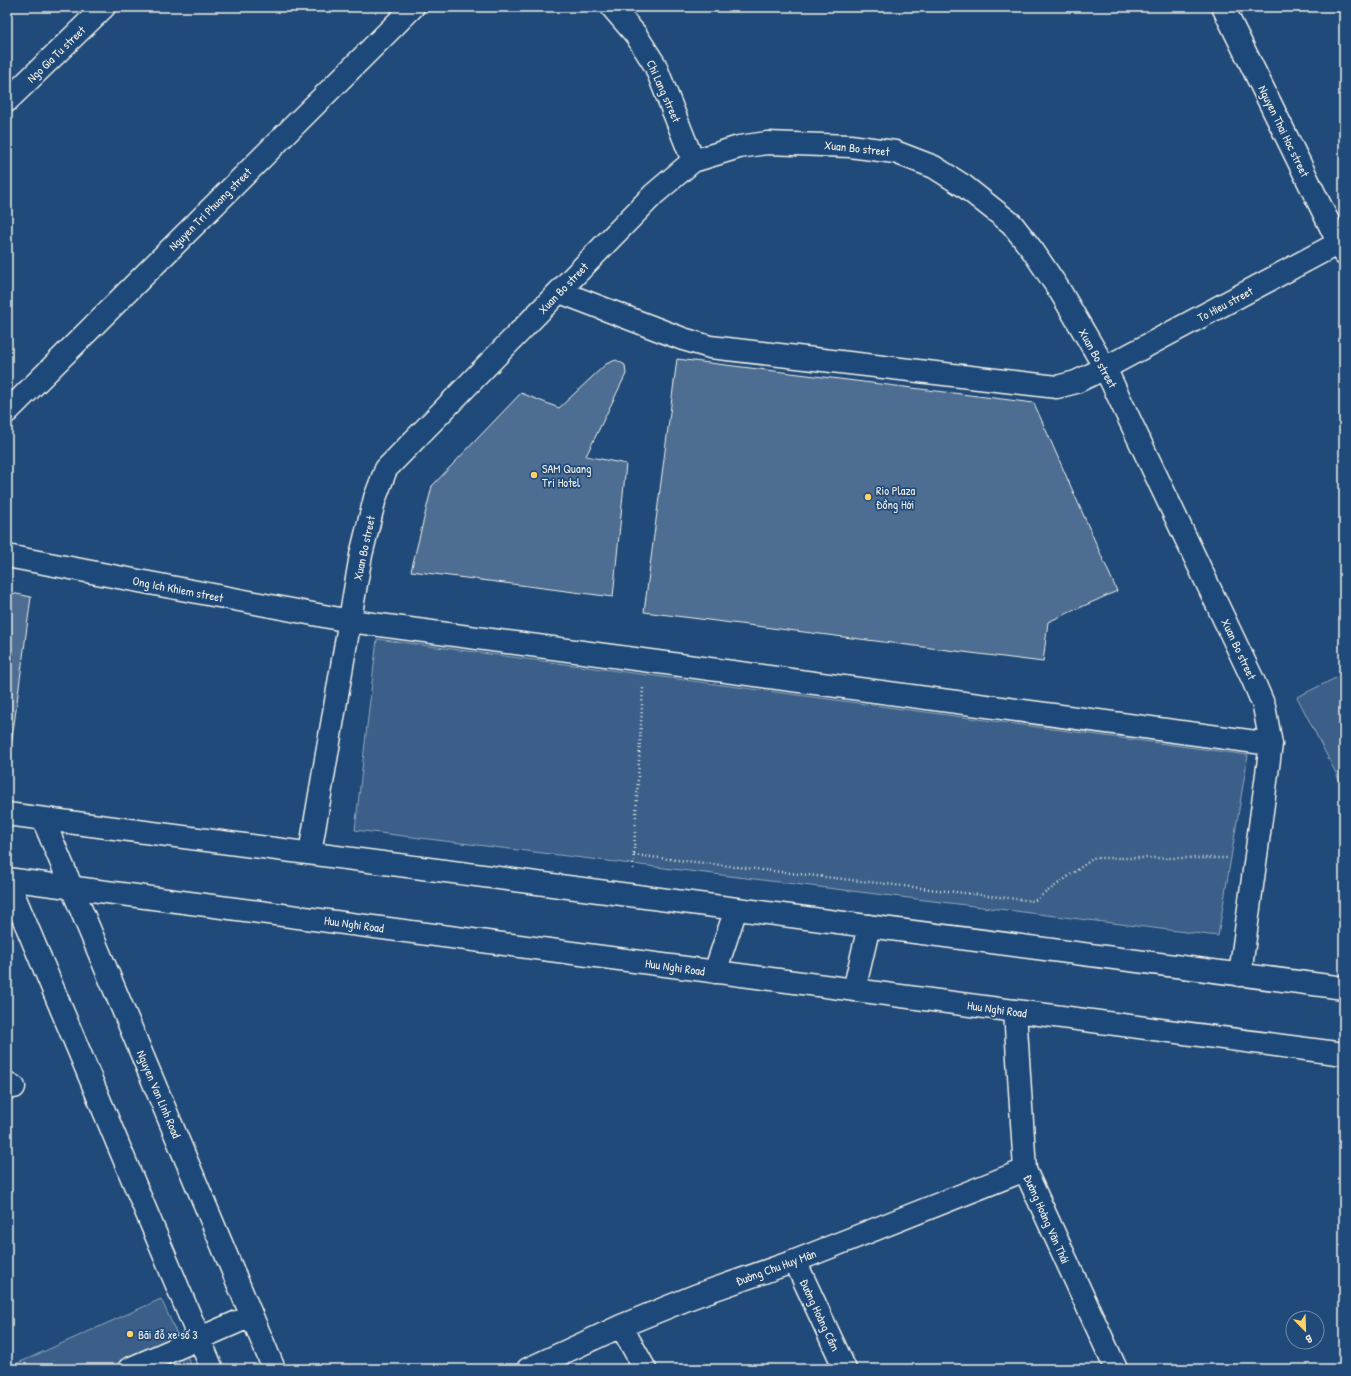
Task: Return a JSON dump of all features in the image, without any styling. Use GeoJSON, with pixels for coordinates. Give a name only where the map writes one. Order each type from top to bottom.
{"type":"FeatureCollection","features":[{"type":"Feature","properties":{"kind":"street","name":"Ngo Gia Tu street"},"geometry":{"type":"LineString","coordinates":[[7,101],[104,7]]}},
{"type":"Feature","properties":{"kind":"street","name":"Nguyen Tri Phuong street"},"geometry":{"type":"LineString","coordinates":[[7,412],[413,7]]}},
{"type":"Feature","properties":{"kind":"street","name":"Chi Lang street"},"geometry":{"type":"LineString","coordinates":[[612,7],[636,35],[655,65],[693,161]]}},
{"type":"Feature","properties":{"kind":"street","name":"Nguyen Thai Hoc street"},"geometry":{"type":"LineString","coordinates":[[1223,7],[1342,245]]}},
{"type":"Feature","properties":{"kind":"street","name":"Xuan Bo street"},"geometry":{"type":"LineString","coordinates":[[310,853],[366,534],[375,498],[386,469],[654,194],[693,161],[739,147],[767,143],[803,143],[850,146],[895,152],[934,167],[964,186],[1012,224],[1033,251],[1060,291],[1105,368],[1253,680],[1264,706],[1271,744],[1240,975]]}},
{"type":"Feature","properties":{"kind":"street","name":"To Hieu street"},"geometry":{"type":"LineString","coordinates":[[560,292],[683,339],[710,347],[1057,386],[1076,382],[1105,368],[1342,245]]}},
{"type":"Feature","properties":{"kind":"street","name":"Ong Ich Khiem street"},"geometry":{"type":"LineString","coordinates":[[7,556],[350,621],[1271,744]]}},
{"type":"Feature","properties":{"kind":"street"},"geometry":{"type":"LineString","coordinates":[[7,814],[1344,988]]}},
{"type":"Feature","properties":{"kind":"street","name":"Nguyen Van Linh Road"},"geometry":{"type":"LineString","coordinates":[[43,819],[274,1369]]}},
{"type":"Feature","properties":{"kind":"street"},"geometry":{"type":"LineString","coordinates":[[7,879],[212,1369]]}},
{"type":"Feature","properties":{"kind":"street","name":"Huu Nghi Road"},"geometry":{"type":"LineString","coordinates":[[7,879],[1344,1054]]}},
{"type":"Feature","properties":{"kind":"street"},"geometry":{"type":"LineString","coordinates":[[715,972],[736,909]]}},
{"type":"Feature","properties":{"kind":"street"},"geometry":{"type":"LineString","coordinates":[[854,990],[869,926]]}},
{"type":"Feature","properties":{"kind":"street","name":"Đường Hoàng Văn Thái"},"geometry":{"type":"LineString","coordinates":[[1015,1011],[1025,1170],[1116,1369]]}},
{"type":"Feature","properties":{"kind":"street","name":"Đường Chu Huy Mân"},"geometry":{"type":"LineString","coordinates":[[528,1369],[622,1326],[695,1296],[795,1261],[1025,1170]]}},
{"type":"Feature","properties":{"kind":"street","name":"Đường Hoàng Cầm"},"geometry":{"type":"LineString","coordinates":[[795,1261],[845,1369]]}},
{"type":"Feature","properties":{"kind":"street"},"geometry":{"type":"LineString","coordinates":[[129,1369],[251,1316]]}},
{"type":"Feature","properties":{"kind":"street"},"geometry":{"type":"LineString","coordinates":[[622,1326],[645,1369]]}},
{"type":"Feature","properties":{"kind":"path"},"geometry":{"type":"LineString","coordinates":[[632,895],[645,660]]}},
{"type":"Feature","properties":{"kind":"path"},"geometry":{"type":"LineString","coordinates":[[634,855],[1034,901],[1094,858],[1256,858]]}},
{"type":"Feature","properties":{"kind":"shaded area"},"geometry":{"type":"Polygon","coordinates":[[[377,639],[1248,755],[1218,936],[355,830],[377,639]]]}},
{"type":"Feature","properties":{"kind":"shaded area"},"geometry":{"type":"Polygon","coordinates":[[[1344,674],[1344,789],[1297,697],[1344,674]]]}},
{"type":"Feature","properties":{"kind":"shaded area","name":"Bãi đỗ xe số 3"},"geometry":{"type":"Polygon","coordinates":[[[161,1299],[193,1369],[7,1369],[7,1368],[161,1299]]]}},
{"type":"Feature","properties":{"kind":"building","name":"Rio Plaza Đồng Hới"},"geometry":{"type":"Polygon","coordinates":[[[677,359],[1034,403],[1117,591],[1048,622],[1043,662],[644,612],[677,359]]]}},
{"type":"Feature","properties":{"kind":"building","name":"SAM Quang Tri Hotel"},"geometry":{"type":"Polygon","coordinates":[[[616,360],[625,365],[626,374],[586,456],[626,464],[613,597],[411,571],[432,486],[521,393],[559,408],[606,364],[616,360]]]}},
{"type":"Feature","properties":{"kind":"building"},"geometry":{"type":"Polygon","coordinates":[[[7,592],[31,597],[7,777],[7,592]]]}},
{"type":"Feature","properties":{"kind":"place","name":"SAM Quang Tri Hotel"},"geometry":{"type":"Point","coordinates":[534,475]}},
{"type":"Feature","properties":{"kind":"place","name":"Rio Plaza Đồng Hới"},"geometry":{"type":"Point","coordinates":[868,497]}},
{"type":"Feature","properties":{"kind":"place","name":"Bãi đỗ xe số 3"},"geometry":{"type":"Point","coordinates":[130,1334]}}]}
